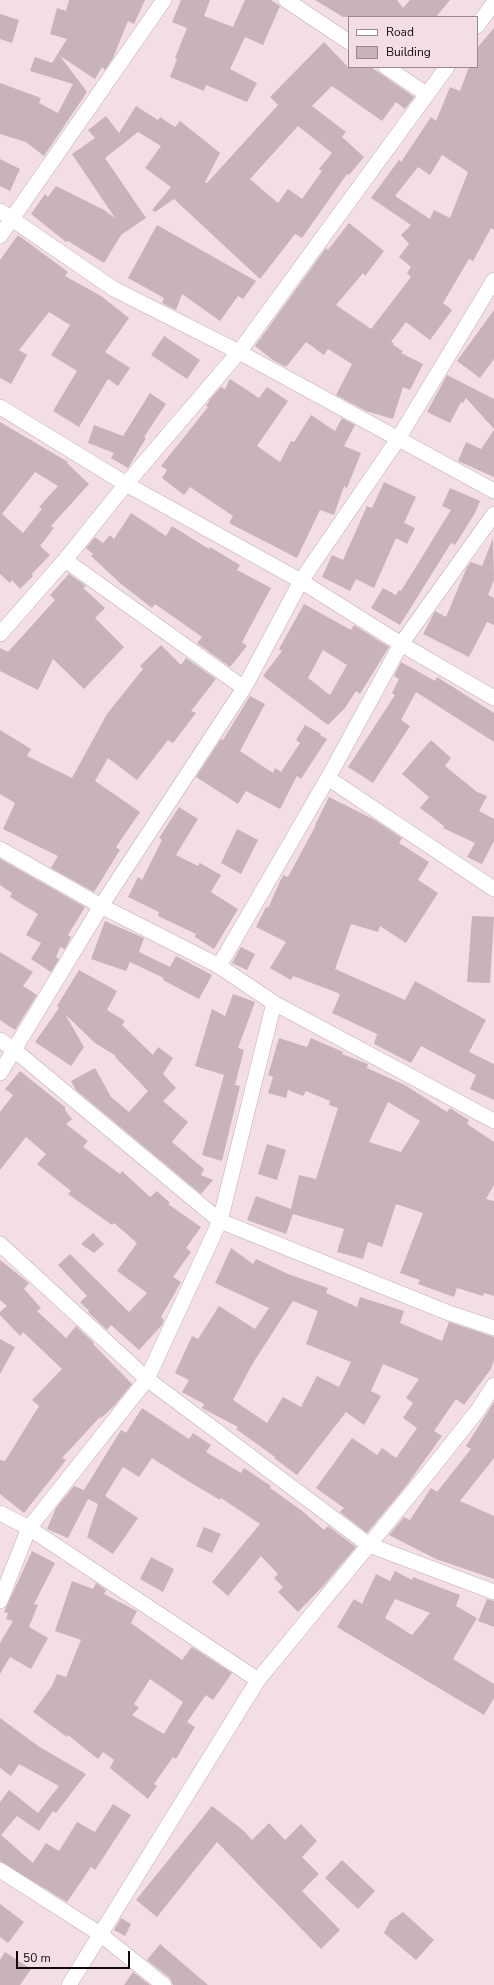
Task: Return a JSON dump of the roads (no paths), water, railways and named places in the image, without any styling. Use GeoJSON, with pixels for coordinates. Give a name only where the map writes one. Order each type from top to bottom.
{"type":"FeatureCollection","features":[{"type":"Feature","properties":{"kind":"street"},"geometry":{"type":"LineString","coordinates":[[0,236],[5,215],[164,0]]}},
{"type":"Feature","properties":{"kind":"street"},"geometry":{"type":"LineString","coordinates":[[286,0],[348,41]]}},
{"type":"Feature","properties":{"kind":"street"},"geometry":{"type":"LineString","coordinates":[[478,25],[494,3]]}},
{"type":"Feature","properties":{"kind":"street"},"geometry":{"type":"LineString","coordinates":[[387,68],[426,94]]}},
{"type":"Feature","properties":{"kind":"street"},"geometry":{"type":"LineString","coordinates":[[0,634],[65,560],[126,484],[239,352],[445,68]]}},
{"type":"Feature","properties":{"kind":"street"},"geometry":{"type":"LineString","coordinates":[[5,215],[114,289],[239,352],[494,491]]}},
{"type":"Feature","properties":{"kind":"street"},"geometry":{"type":"LineString","coordinates":[[0,1073],[13,1049],[101,906],[244,688],[301,581],[398,439],[494,280]]}},
{"type":"Feature","properties":{"kind":"street"},"geometry":{"type":"LineString","coordinates":[[0,407],[126,484],[301,581],[401,644],[494,698]]}},
{"type":"Feature","properties":{"kind":"street"},"geometry":{"type":"LineString","coordinates":[[219,966],[328,778],[401,644],[494,514]]}},
{"type":"Feature","properties":{"kind":"street"},"geometry":{"type":"LineString","coordinates":[[65,560],[244,688]]}},
{"type":"Feature","properties":{"kind":"street"},"geometry":{"type":"LineString","coordinates":[[328,778],[494,889]]}},
{"type":"Feature","properties":{"kind":"street"},"geometry":{"type":"LineString","coordinates":[[0,848],[101,906],[219,966],[274,1003],[494,1121]]}},
{"type":"Feature","properties":{"kind":"street"},"geometry":{"type":"LineString","coordinates":[[0,1601],[29,1528],[147,1379],[220,1222],[274,1003]]}},
{"type":"Feature","properties":{"kind":"street"},"geometry":{"type":"LineString","coordinates":[[0,1040],[13,1049],[220,1222],[449,1313],[494,1328]]}},
{"type":"Feature","properties":{"kind":"street"},"geometry":{"type":"LineString","coordinates":[[0,1244],[147,1379],[369,1545],[494,1592]]}},
{"type":"Feature","properties":{"kind":"street"},"geometry":{"type":"LineString","coordinates":[[69,1985],[258,1680],[478,1410],[494,1385]]}},
{"type":"Feature","properties":{"kind":"street"},"geometry":{"type":"LineString","coordinates":[[0,1513],[29,1528],[258,1680]]}},
{"type":"Feature","properties":{"kind":"street"},"geometry":{"type":"LineString","coordinates":[[0,1870],[100,1934],[164,1985]]}}]}
